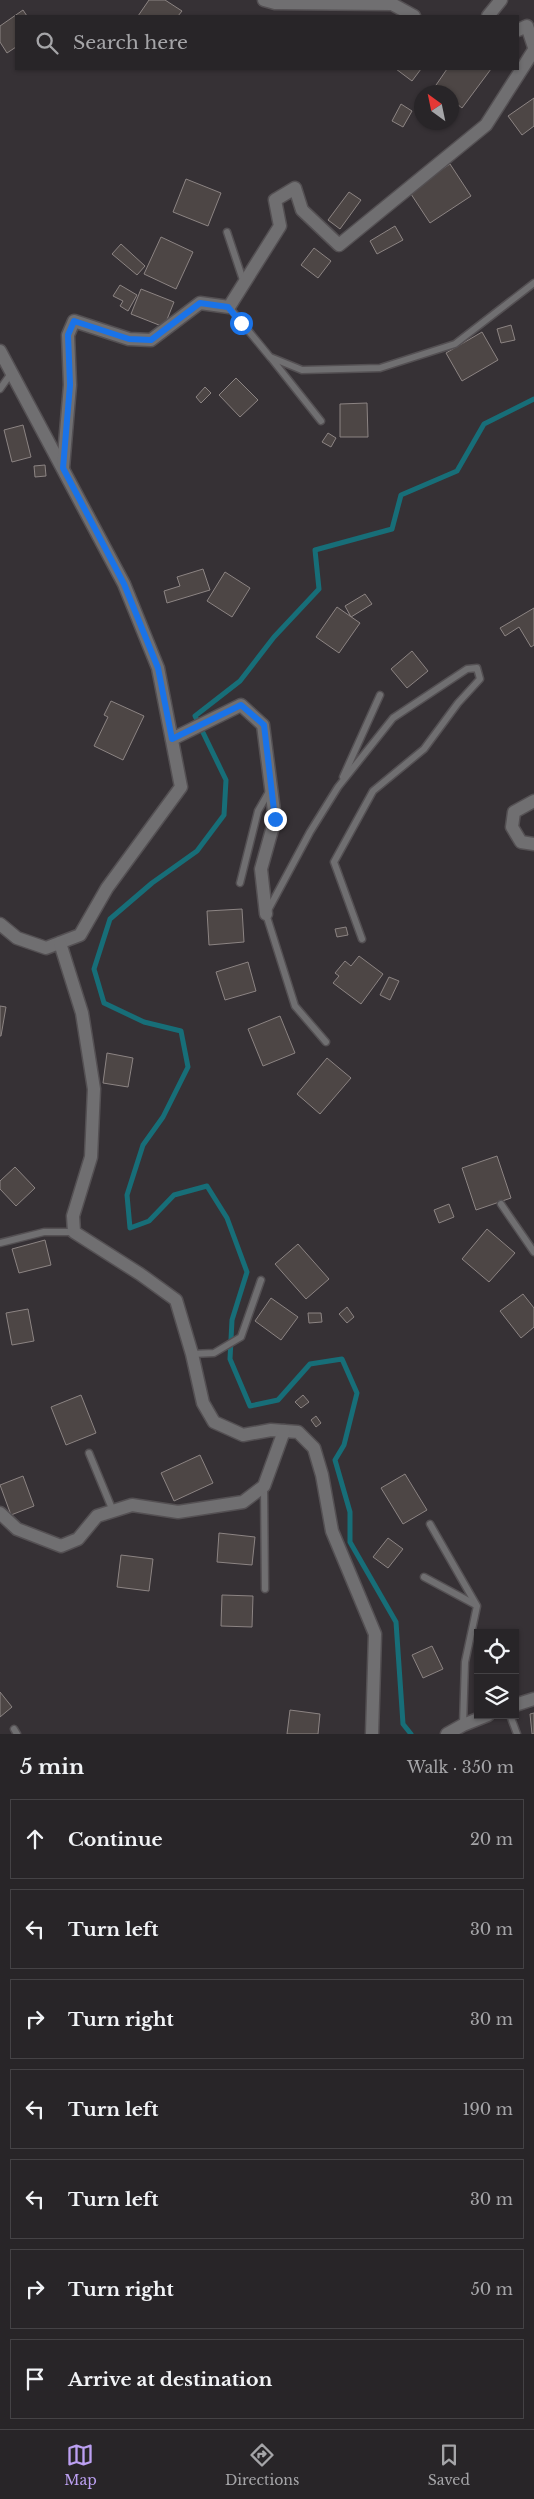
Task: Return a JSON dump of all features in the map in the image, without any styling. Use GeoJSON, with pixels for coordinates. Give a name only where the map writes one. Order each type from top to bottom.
{"type":"FeatureCollection","features":[{"type":"Feature","properties":{"kind":"street"},"geometry":{"type":"LineString","coordinates":[[264,0],[274,3],[390,2],[412,15]]}},
{"type":"Feature","properties":{"kind":"street"},"geometry":{"type":"LineString","coordinates":[[489,15],[501,0]]}},
{"type":"Feature","properties":{"kind":"street"},"geometry":{"type":"LineString","coordinates":[[63,468],[70,385],[68,335],[74,321],[129,339],[151,340],[200,303],[228,307],[280,226],[275,200],[295,188],[302,210],[339,245],[486,125],[534,49],[527,26],[519,30]]}},
{"type":"Feature","properties":{"kind":"street"},"geometry":{"type":"LineString","coordinates":[[0,351],[124,584],[158,668],[181,787],[107,888],[80,935],[46,948],[17,938],[0,924]]}},
{"type":"Feature","properties":{"kind":"street"},"geometry":{"type":"LineString","coordinates":[[172,739],[241,705],[264,725],[275,819],[260,869],[266,914]]}},
{"type":"Feature","properties":{"kind":"street"},"geometry":{"type":"LineString","coordinates":[[534,801],[514,812],[512,827],[521,842],[534,844]]}},
{"type":"Feature","properties":{"kind":"street"},"geometry":{"type":"LineString","coordinates":[[60,943],[82,1013],[94,1088],[91,1157],[74,1216],[74,1232],[140,1274],[176,1300],[192,1354],[203,1403],[214,1422],[244,1435],[271,1430],[298,1432],[314,1448],[322,1475],[332,1531],[375,1634],[372,1734]]}},
{"type":"Feature","properties":{"kind":"street"},"geometry":{"type":"LineString","coordinates":[[0,1513],[17,1529],[61,1546],[78,1539],[97,1516],[132,1505],[178,1512],[243,1502],[264,1486],[284,1431]]}},
{"type":"Feature","properties":{"kind":"street"},"geometry":{"type":"LineString","coordinates":[[519,1704],[534,1699]]}},
{"type":"Feature","properties":{"kind":"street"},"geometry":{"type":"LineString","coordinates":[[448,1734],[478,1719]]}},
{"type":"Feature","properties":{"kind":"lane"},"geometry":{"type":"LineString","coordinates":[[227,232],[244,284]]}},
{"type":"Feature","properties":{"kind":"lane"},"geometry":{"type":"LineString","coordinates":[[270,356],[302,370],[380,368],[455,344],[534,283]]}},
{"type":"Feature","properties":{"kind":"lane"},"geometry":{"type":"LineString","coordinates":[[228,307],[270,356],[321,421]]}},
{"type":"Feature","properties":{"kind":"lane"},"geometry":{"type":"LineString","coordinates":[[0,390],[12,371]]}},
{"type":"Feature","properties":{"kind":"lane"},"geometry":{"type":"LineString","coordinates":[[338,787],[394,718],[467,669],[477,668],[480,679],[458,703],[424,749],[373,791],[334,862],[362,939]]}},
{"type":"Feature","properties":{"kind":"lane"},"geometry":{"type":"LineString","coordinates":[[326,1042],[295,1006],[266,914],[310,832],[338,787],[380,696]]}},
{"type":"Feature","properties":{"kind":"lane"},"geometry":{"type":"LineString","coordinates":[[240,882],[258,811],[272,787]]}},
{"type":"Feature","properties":{"kind":"lane"},"geometry":{"type":"LineString","coordinates":[[501,1204],[534,1252]]}},
{"type":"Feature","properties":{"kind":"lane"},"geometry":{"type":"LineString","coordinates":[[0,1243],[44,1232],[74,1232]]}},
{"type":"Feature","properties":{"kind":"lane"},"geometry":{"type":"LineString","coordinates":[[192,1354],[214,1353],[240,1337],[261,1280]]}},
{"type":"Feature","properties":{"kind":"lane"},"geometry":{"type":"LineString","coordinates":[[89,1453],[113,1511]]}},
{"type":"Feature","properties":{"kind":"lane"},"geometry":{"type":"LineString","coordinates":[[264,1486],[265,1589]]}},
{"type":"Feature","properties":{"kind":"lane"},"geometry":{"type":"LineString","coordinates":[[430,1524],[478,1606],[465,1662],[463,1725]]}},
{"type":"Feature","properties":{"kind":"lane"},"geometry":{"type":"LineString","coordinates":[[424,1578],[478,1606]]}},
{"type":"Feature","properties":{"kind":"lane"},"geometry":{"type":"LineString","coordinates":[[511,1719],[517,1734]]}},
{"type":"Feature","properties":{"kind":"building"},"geometry":{"type":"Polygon","coordinates":[[[149,0],[165,0],[182,11],[179,15],[139,15],[149,0]]]}},
{"type":"Feature","properties":{"kind":"building"},"geometry":{"type":"Polygon","coordinates":[[[23,10],[26,15],[16,15],[23,10]]]}},
{"type":"Feature","properties":{"kind":"building"},"geometry":{"type":"Polygon","coordinates":[[[15,16],[15,48],[7,53],[0,42],[0,26],[15,16]]]}},
{"type":"Feature","properties":{"kind":"building"},"geometry":{"type":"Polygon","coordinates":[[[397,70],[420,70],[412,81],[397,70]]]}},
{"type":"Feature","properties":{"kind":"building"},"geometry":{"type":"Polygon","coordinates":[[[446,70],[490,70],[462,108],[459,106],[459,85],[436,85],[446,70]]]}},
{"type":"Feature","properties":{"kind":"building"},"geometry":{"type":"Polygon","coordinates":[[[534,98],[534,126],[522,135],[508,116],[534,98]]]}},
{"type":"Feature","properties":{"kind":"building"},"geometry":{"type":"Polygon","coordinates":[[[401,104],[412,111],[403,127],[392,121],[401,104]]]}},
{"type":"Feature","properties":{"kind":"building"},"geometry":{"type":"Polygon","coordinates":[[[450,164],[471,196],[430,223],[409,191],[450,164]]]}},
{"type":"Feature","properties":{"kind":"building"},"geometry":{"type":"Polygon","coordinates":[[[186,179],[221,193],[208,226],[173,212],[186,179]]]}},
{"type":"Feature","properties":{"kind":"building"},"geometry":{"type":"Polygon","coordinates":[[[349,192],[361,200],[340,229],[328,220],[349,192]]]}},
{"type":"Feature","properties":{"kind":"building"},"geometry":{"type":"Polygon","coordinates":[[[395,226],[403,240],[377,254],[370,241],[395,226]]]}},
{"type":"Feature","properties":{"kind":"building"},"geometry":{"type":"Polygon","coordinates":[[[161,237],[193,252],[176,289],[144,274],[161,237]]]}},
{"type":"Feature","properties":{"kind":"building"},"geometry":{"type":"Polygon","coordinates":[[[121,244],[145,266],[137,275],[112,254],[121,244]]]}},
{"type":"Feature","properties":{"kind":"building"},"geometry":{"type":"Polygon","coordinates":[[[314,248],[331,261],[318,278],[301,265],[314,248]]]}},
{"type":"Feature","properties":{"kind":"building"},"geometry":{"type":"Polygon","coordinates":[[[120,285],[137,295],[128,311],[120,306],[123,301],[113,296],[120,285]]]}},
{"type":"Feature","properties":{"kind":"building"},"geometry":{"type":"Polygon","coordinates":[[[141,289],[174,302],[164,327],[131,314],[141,289]]]}},
{"type":"Feature","properties":{"kind":"building"},"geometry":{"type":"Polygon","coordinates":[[[511,325],[515,340],[501,343],[497,329],[511,325]]]}},
{"type":"Feature","properties":{"kind":"building"},"geometry":{"type":"Polygon","coordinates":[[[482,332],[498,360],[462,381],[446,353],[482,332]]]}},
{"type":"Feature","properties":{"kind":"building"},"geometry":{"type":"Polygon","coordinates":[[[236,378],[258,400],[240,417],[219,395],[236,378]]]}},
{"type":"Feature","properties":{"kind":"building"},"geometry":{"type":"Polygon","coordinates":[[[205,387],[211,393],[201,403],[196,397],[205,387]]]}},
{"type":"Feature","properties":{"kind":"building"},"geometry":{"type":"Polygon","coordinates":[[[367,403],[368,437],[340,437],[340,404],[367,403]]]}},
{"type":"Feature","properties":{"kind":"building"},"geometry":{"type":"Polygon","coordinates":[[[23,425],[31,457],[12,462],[4,430],[23,425]]]}},
{"type":"Feature","properties":{"kind":"building"},"geometry":{"type":"Polygon","coordinates":[[[328,433],[336,438],[331,447],[322,442],[328,433]]]}},
{"type":"Feature","properties":{"kind":"building"},"geometry":{"type":"Polygon","coordinates":[[[45,465],[46,476],[35,477],[34,466],[45,465]]]}},
{"type":"Feature","properties":{"kind":"building"},"geometry":{"type":"Polygon","coordinates":[[[203,569],[210,590],[167,603],[164,591],[180,586],[177,577],[203,569]]]}},
{"type":"Feature","properties":{"kind":"building"},"geometry":{"type":"Polygon","coordinates":[[[225,572],[250,588],[232,617],[207,601],[225,572]]]}},
{"type":"Feature","properties":{"kind":"building"},"geometry":{"type":"Polygon","coordinates":[[[365,594],[372,604],[351,617],[345,606],[365,594]]]}},
{"type":"Feature","properties":{"kind":"building"},"geometry":{"type":"Polygon","coordinates":[[[337,607],[360,623],[339,653],[316,637],[337,607]]]}},
{"type":"Feature","properties":{"kind":"building"},"geometry":{"type":"Polygon","coordinates":[[[534,608],[534,645],[531,647],[519,627],[505,636],[500,628],[534,608]]]}},
{"type":"Feature","properties":{"kind":"building"},"geometry":{"type":"Polygon","coordinates":[[[412,651],[428,671],[407,688],[391,669],[412,651]]]}},
{"type":"Feature","properties":{"kind":"building"},"geometry":{"type":"Polygon","coordinates":[[[111,701],[144,716],[123,760],[94,746],[108,717],[104,715],[111,701]]]}},
{"type":"Feature","properties":{"kind":"building"},"geometry":{"type":"Polygon","coordinates":[[[242,909],[244,942],[209,945],[207,911],[242,909]]]}},
{"type":"Feature","properties":{"kind":"building"},"geometry":{"type":"Polygon","coordinates":[[[346,927],[348,935],[337,937],[335,929],[346,927]]]}},
{"type":"Feature","properties":{"kind":"building"},"geometry":{"type":"Polygon","coordinates":[[[359,956],[383,974],[361,1004],[333,983],[339,976],[335,973],[345,961],[351,966],[359,956]]]}},
{"type":"Feature","properties":{"kind":"building"},"geometry":{"type":"Polygon","coordinates":[[[248,962],[256,991],[225,1000],[216,972],[248,962]]]}},
{"type":"Feature","properties":{"kind":"building"},"geometry":{"type":"Polygon","coordinates":[[[389,977],[399,981],[390,1000],[380,995],[389,977]]]}},
{"type":"Feature","properties":{"kind":"building"},"geometry":{"type":"Polygon","coordinates":[[[0,1006],[6,1007],[1,1036],[0,1036],[0,1006]]]}},
{"type":"Feature","properties":{"kind":"building"},"geometry":{"type":"Polygon","coordinates":[[[280,1016],[295,1053],[263,1066],[248,1029],[280,1016]]]}},
{"type":"Feature","properties":{"kind":"building"},"geometry":{"type":"Polygon","coordinates":[[[107,1053],[133,1058],[128,1087],[103,1083],[107,1053]]]}},
{"type":"Feature","properties":{"kind":"building"},"geometry":{"type":"Polygon","coordinates":[[[327,1058],[351,1078],[320,1114],[297,1094],[327,1058]]]}},
{"type":"Feature","properties":{"kind":"building"},"geometry":{"type":"Polygon","coordinates":[[[497,1156],[511,1198],[476,1210],[462,1168],[497,1156]]]}},
{"type":"Feature","properties":{"kind":"building"},"geometry":{"type":"Polygon","coordinates":[[[15,1167],[35,1188],[16,1206],[0,1189],[0,1181],[15,1167]]]}},
{"type":"Feature","properties":{"kind":"building"},"geometry":{"type":"Polygon","coordinates":[[[449,1204],[454,1217],[439,1223],[434,1210],[449,1204]]]}},
{"type":"Feature","properties":{"kind":"building"},"geometry":{"type":"Polygon","coordinates":[[[487,1229],[515,1253],[489,1282],[462,1259],[487,1229]]]}},
{"type":"Feature","properties":{"kind":"building"},"geometry":{"type":"Polygon","coordinates":[[[45,1240],[51,1265],[19,1273],[12,1249],[45,1240]]]}},
{"type":"Feature","properties":{"kind":"building"},"geometry":{"type":"Polygon","coordinates":[[[298,1244],[329,1279],[306,1299],[275,1264],[298,1244]]]}},
{"type":"Feature","properties":{"kind":"building"},"geometry":{"type":"Polygon","coordinates":[[[523,1294],[534,1308],[534,1327],[521,1338],[500,1311],[523,1294]]]}},
{"type":"Feature","properties":{"kind":"building"},"geometry":{"type":"Polygon","coordinates":[[[271,1298],[298,1317],[281,1340],[255,1321],[271,1298]]]}},
{"type":"Feature","properties":{"kind":"building"},"geometry":{"type":"Polygon","coordinates":[[[347,1307],[354,1317],[347,1323],[339,1314],[347,1307]]]}},
{"type":"Feature","properties":{"kind":"building"},"geometry":{"type":"Polygon","coordinates":[[[28,1309],[34,1341],[12,1345],[6,1313],[28,1309]]]}},
{"type":"Feature","properties":{"kind":"building"},"geometry":{"type":"Polygon","coordinates":[[[308,1313],[321,1313],[322,1322],[309,1323],[308,1313]]]}},
{"type":"Feature","properties":{"kind":"building"},"geometry":{"type":"Polygon","coordinates":[[[81,1395],[96,1433],[66,1445],[51,1407],[81,1395]]]}},
{"type":"Feature","properties":{"kind":"building"},"geometry":{"type":"Polygon","coordinates":[[[303,1395],[309,1402],[301,1408],[295,1402],[303,1395]]]}},
{"type":"Feature","properties":{"kind":"building"},"geometry":{"type":"Polygon","coordinates":[[[316,1416],[321,1423],[316,1427],[311,1420],[316,1416]]]}},
{"type":"Feature","properties":{"kind":"building"},"geometry":{"type":"Polygon","coordinates":[[[200,1455],[213,1483],[174,1501],[161,1473],[200,1455]]]}},
{"type":"Feature","properties":{"kind":"building"},"geometry":{"type":"Polygon","coordinates":[[[405,1474],[427,1510],[403,1524],[381,1488],[405,1474]]]}},
{"type":"Feature","properties":{"kind":"building"},"geometry":{"type":"Polygon","coordinates":[[[23,1476],[34,1506],[11,1515],[0,1485],[23,1476]]]}},
{"type":"Feature","properties":{"kind":"building"},"geometry":{"type":"Polygon","coordinates":[[[219,1533],[255,1537],[252,1565],[217,1562],[219,1533]]]}},
{"type":"Feature","properties":{"kind":"building"},"geometry":{"type":"Polygon","coordinates":[[[388,1538],[403,1549],[388,1568],[373,1557],[388,1538]]]}},
{"type":"Feature","properties":{"kind":"building"},"geometry":{"type":"Polygon","coordinates":[[[121,1555],[153,1559],[149,1591],[117,1587],[121,1555]]]}},
{"type":"Feature","properties":{"kind":"building"},"geometry":{"type":"Polygon","coordinates":[[[222,1595],[253,1596],[252,1627],[221,1626],[222,1595]]]}},
{"type":"Feature","properties":{"kind":"building"},"geometry":{"type":"Polygon","coordinates":[[[432,1646],[443,1669],[423,1678],[412,1655],[432,1646]]]}},
{"type":"Feature","properties":{"kind":"building"},"geometry":{"type":"Polygon","coordinates":[[[0,1692],[12,1707],[0,1717],[0,1692]]]}},
{"type":"Feature","properties":{"kind":"building"},"geometry":{"type":"Polygon","coordinates":[[[290,1710],[320,1714],[318,1734],[287,1734],[290,1710]]]}},
{"type":"Feature","properties":{"kind":"building"},"geometry":{"type":"Polygon","coordinates":[[[534,1713],[534,1734],[532,1734],[530,1714],[534,1713]]]}},
{"type":"Feature","properties":{"kind":"waterway"},"geometry":{"type":"LineString","coordinates":[[411,1734],[403,1724],[396,1622],[350,1542],[350,1512],[335,1460],[344,1445],[357,1393],[342,1359],[310,1364],[278,1400],[250,1406],[230,1359],[232,1320],[247,1272],[227,1218],[207,1186],[174,1195],[149,1221],[130,1228],[127,1195],[143,1145],[163,1117],[188,1067],[181,1031],[144,1022],[104,1003],[94,969],[110,919],[152,883],[197,851],[224,815],[226,780],[195,716],[240,681],[274,637],[319,589],[315,550],[392,529],[401,495],[457,471],[484,424],[534,399]]}},
{"type":"Feature","properties":{"kind":"route"},"geometry":{"type":"LineString","coordinates":[[241,323],[228,307],[200,303],[151,340],[129,339],[74,321],[68,335],[70,385],[63,468],[124,584],[158,668],[172,739],[241,705],[264,725],[275,819]]}}]}
